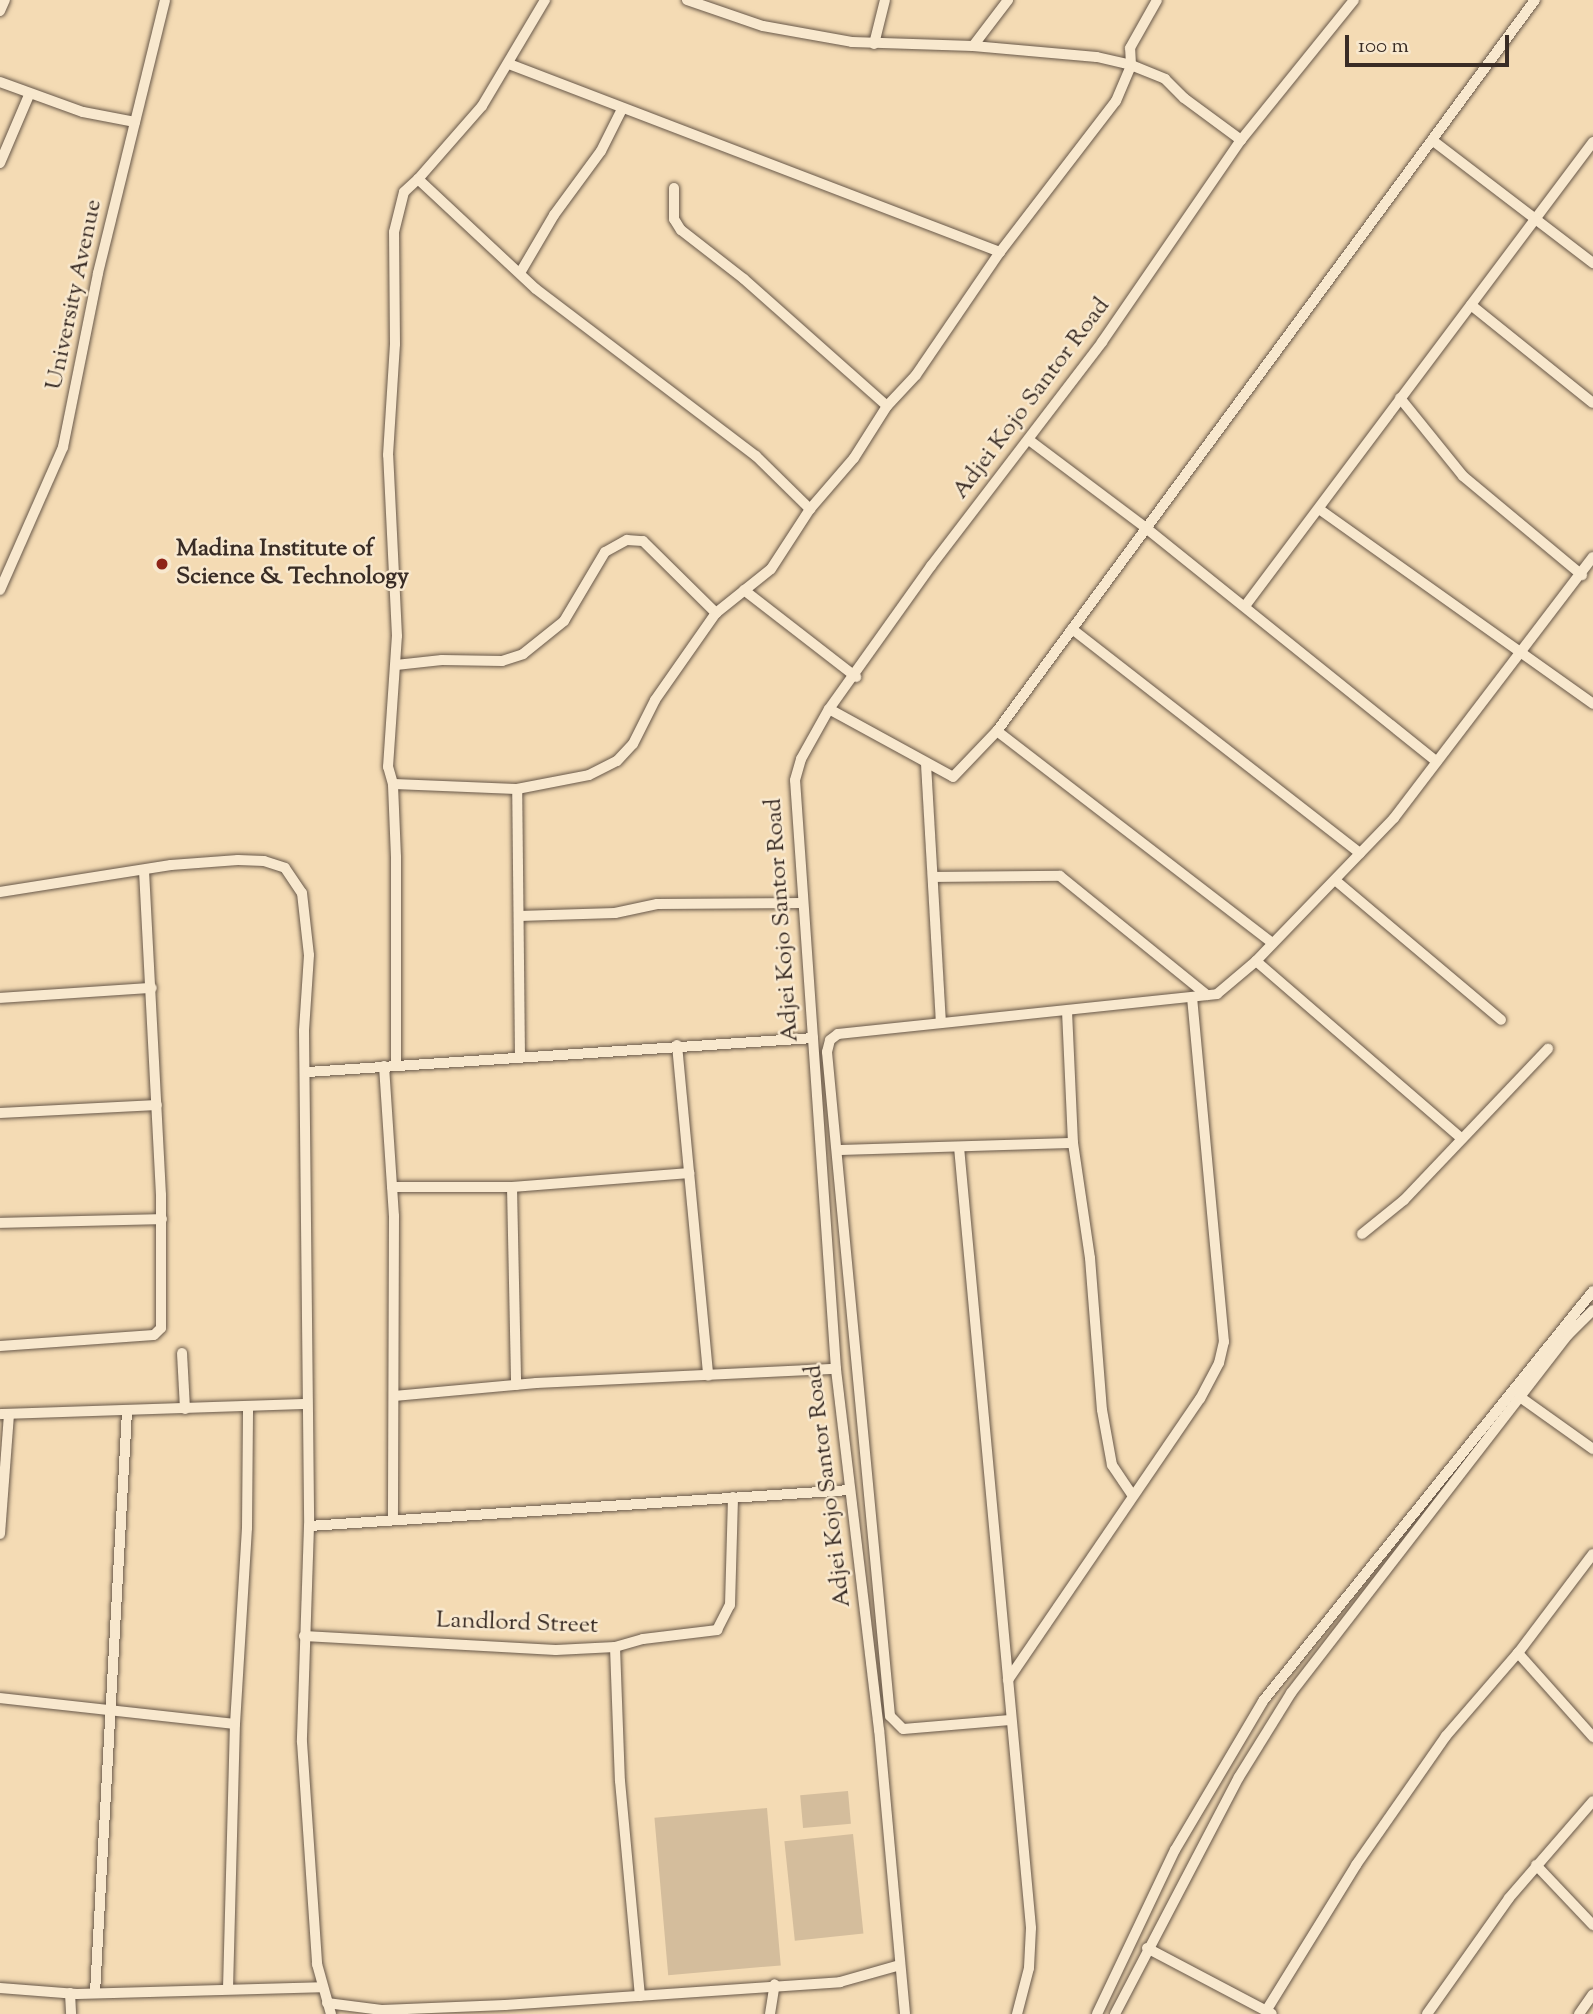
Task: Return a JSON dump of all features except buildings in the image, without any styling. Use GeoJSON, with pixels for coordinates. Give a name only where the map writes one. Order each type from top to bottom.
{"type":"FeatureCollection","features":[{"type":"Feature","properties":{"kind":"street"},"geometry":{"type":"LineString","coordinates":[[0,11],[5,0]]}},
{"type":"Feature","properties":{"kind":"street","name":"University Avenue"},"geometry":{"type":"LineString","coordinates":[[0,590],[63,447],[98,273],[166,0]]}},
{"type":"Feature","properties":{"kind":"street"},"geometry":{"type":"LineString","coordinates":[[393,1518],[390,1066],[393,784],[388,767],[396,665],[387,455],[395,344],[394,232],[404,192],[482,106],[545,0]]}},
{"type":"Feature","properties":{"kind":"street"},"geometry":{"type":"LineString","coordinates":[[687,0],[763,26],[874,44],[973,46],[1097,57],[1131,65],[1165,79],[1241,141]]}},
{"type":"Feature","properties":{"kind":"street"},"geometry":{"type":"LineString","coordinates":[[874,44],[885,0]]}},
{"type":"Feature","properties":{"kind":"street"},"geometry":{"type":"LineString","coordinates":[[973,46],[1008,0]]}},
{"type":"Feature","properties":{"kind":"street"},"geometry":{"type":"LineString","coordinates":[[393,784],[517,789],[589,775],[617,761],[633,744],[654,700],[716,613],[771,569],[810,509],[854,458],[887,406],[915,375],[1000,252],[1115,101],[1131,65],[1130,48],[1157,0]]}},
{"type":"Feature","properties":{"kind":"street","name":"Adjei Kojo Santor Road"},"geometry":{"type":"LineString","coordinates":[[905,2014],[879,1730],[836,1369],[795,780],[801,759],[829,709],[856,677],[931,566],[1029,440],[1241,141],[1354,0]]}},
{"type":"Feature","properties":{"kind":"street"},"geometry":{"type":"LineString","coordinates":[[829,709],[953,778],[997,731],[1535,0]]}},
{"type":"Feature","properties":{"kind":"street"},"geometry":{"type":"LineString","coordinates":[[509,64],[622,109],[798,172],[856,200],[1000,252]]}},
{"type":"Feature","properties":{"kind":"street"},"geometry":{"type":"LineString","coordinates":[[0,82],[83,112],[135,122]]}},
{"type":"Feature","properties":{"kind":"street"},"geometry":{"type":"LineString","coordinates":[[0,163],[29,94]]}},
{"type":"Feature","properties":{"kind":"street"},"geometry":{"type":"LineString","coordinates":[[520,273],[554,215],[601,150],[622,109]]}},
{"type":"Feature","properties":{"kind":"street"},"geometry":{"type":"LineString","coordinates":[[1432,140],[1593,263]]}},
{"type":"Feature","properties":{"kind":"street"},"geometry":{"type":"LineString","coordinates":[[1245,606],[1400,398],[1538,220],[1593,142]]}},
{"type":"Feature","properties":{"kind":"street"},"geometry":{"type":"LineString","coordinates":[[418,179],[520,273],[599,339],[756,456],[810,509]]}},
{"type":"Feature","properties":{"kind":"street"},"geometry":{"type":"LineString","coordinates":[[674,188],[674,219],[681,230],[744,279],[887,406]]}},
{"type":"Feature","properties":{"kind":"street"},"geometry":{"type":"LineString","coordinates":[[1471,305],[1593,403]]}},
{"type":"Feature","properties":{"kind":"street"},"geometry":{"type":"LineString","coordinates":[[1400,398],[1463,476],[1582,575]]}},
{"type":"Feature","properties":{"kind":"street"},"geometry":{"type":"LineString","coordinates":[[1029,440],[1245,606],[1437,762]]}},
{"type":"Feature","properties":{"kind":"street"},"geometry":{"type":"LineString","coordinates":[[1319,509],[1593,704]]}},
{"type":"Feature","properties":{"kind":"street"},"geometry":{"type":"LineString","coordinates":[[396,665],[442,660],[502,661],[523,654],[564,621],[605,552],[627,540],[643,541],[716,613]]}},
{"type":"Feature","properties":{"kind":"street"},"geometry":{"type":"LineString","coordinates":[[1010,1720],[903,1728],[890,1716],[827,1052],[830,1040],[838,1034],[1216,994],[1256,961],[1271,942],[1394,818],[1593,558]]}},
{"type":"Feature","properties":{"kind":"street"},"geometry":{"type":"LineString","coordinates":[[0,561],[12,565]]}},
{"type":"Feature","properties":{"kind":"street"},"geometry":{"type":"LineString","coordinates":[[744,590],[856,677]]}},
{"type":"Feature","properties":{"kind":"street"},"geometry":{"type":"LineString","coordinates":[[1072,629],[1360,853]]}},
{"type":"Feature","properties":{"kind":"street"},"geometry":{"type":"LineString","coordinates":[[997,731],[1271,942]]}},
{"type":"Feature","properties":{"kind":"street"},"geometry":{"type":"LineString","coordinates":[[926,764],[941,1023]]}},
{"type":"Feature","properties":{"kind":"street"},"geometry":{"type":"LineString","coordinates":[[517,789],[520,1058]]}},
{"type":"Feature","properties":{"kind":"street"},"geometry":{"type":"LineString","coordinates":[[0,892],[144,870],[238,860],[274,863],[290,873],[302,893],[308,927],[304,1031],[308,1072],[306,1404],[309,1526],[302,1742],[321,1987],[329,2008],[477,2010],[775,1984],[839,1982],[900,1965]]}},
{"type":"Feature","properties":{"kind":"street"},"geometry":{"type":"LineString","coordinates":[[0,1346],[159,1333],[162,1219],[144,870]]}},
{"type":"Feature","properties":{"kind":"street"},"geometry":{"type":"LineString","coordinates":[[933,877],[1060,876],[1207,995]]}},
{"type":"Feature","properties":{"kind":"street"},"geometry":{"type":"LineString","coordinates":[[1335,880],[1501,1020]]}},
{"type":"Feature","properties":{"kind":"street"},"geometry":{"type":"LineString","coordinates":[[519,916],[615,913],[657,904],[803,903]]}},
{"type":"Feature","properties":{"kind":"street"},"geometry":{"type":"LineString","coordinates":[[1256,961],[1462,1139]]}},
{"type":"Feature","properties":{"kind":"street"},"geometry":{"type":"LineString","coordinates":[[0,998],[152,988]]}},
{"type":"Feature","properties":{"kind":"street"},"geometry":{"type":"LineString","coordinates":[[1008,1680],[1200,1399],[1224,1342],[1192,998]]}},
{"type":"Feature","properties":{"kind":"street"},"geometry":{"type":"LineString","coordinates":[[1068,1011],[1073,1143],[1090,1258],[1102,1410],[1112,1465],[1132,1495]]}},
{"type":"Feature","properties":{"kind":"street"},"geometry":{"type":"LineString","coordinates":[[308,1072],[677,1045],[813,1038]]}},
{"type":"Feature","properties":{"kind":"street"},"geometry":{"type":"LineString","coordinates":[[677,1045],[708,1376]]}},
{"type":"Feature","properties":{"kind":"street"},"geometry":{"type":"LineString","coordinates":[[1362,1234],[1404,1200],[1548,1049]]}},
{"type":"Feature","properties":{"kind":"street"},"geometry":{"type":"LineString","coordinates":[[0,1113],[156,1105]]}},
{"type":"Feature","properties":{"kind":"street"},"geometry":{"type":"LineString","coordinates":[[837,1150],[928,1144],[959,1147],[1073,1143]]}},
{"type":"Feature","properties":{"kind":"street"},"geometry":{"type":"LineString","coordinates":[[959,1147],[1031,1928],[1029,1968],[1017,2014]]}},
{"type":"Feature","properties":{"kind":"street"},"geometry":{"type":"LineString","coordinates":[[392,1187],[512,1187],[689,1173]]}},
{"type":"Feature","properties":{"kind":"street"},"geometry":{"type":"LineString","coordinates":[[512,1187],[516,1385]]}},
{"type":"Feature","properties":{"kind":"street"},"geometry":{"type":"LineString","coordinates":[[0,1223],[162,1219]]}},
{"type":"Feature","properties":{"kind":"street"},"geometry":{"type":"LineString","coordinates":[[1097,2014],[1175,1850],[1257,1711],[1559,1328],[1593,1291]]}},
{"type":"Feature","properties":{"kind":"street"},"geometry":{"type":"LineString","coordinates":[[1115,2014],[1147,1948],[1239,1777],[1291,1693],[1520,1397],[1593,1310]]}},
{"type":"Feature","properties":{"kind":"street"},"geometry":{"type":"LineString","coordinates":[[182,1353],[185,1409]]}},
{"type":"Feature","properties":{"kind":"street"},"geometry":{"type":"LineString","coordinates":[[394,1396],[516,1385],[836,1369]]}},
{"type":"Feature","properties":{"kind":"street"},"geometry":{"type":"LineString","coordinates":[[1520,1397],[1593,1449]]}},
{"type":"Feature","properties":{"kind":"street"},"geometry":{"type":"LineString","coordinates":[[0,1534],[5,1414],[306,1404]]}},
{"type":"Feature","properties":{"kind":"street"},"geometry":{"type":"LineString","coordinates":[[228,1989],[235,1724],[247,1528],[248,1407]]}},
{"type":"Feature","properties":{"kind":"street"},"geometry":{"type":"LineString","coordinates":[[95,1993],[127,1411]]}},
{"type":"Feature","properties":{"kind":"street"},"geometry":{"type":"LineString","coordinates":[[309,1526],[393,1518],[850,1490]]}},
{"type":"Feature","properties":{"kind":"street","name":"Landlord Street"},"geometry":{"type":"LineString","coordinates":[[304,1636],[556,1650],[615,1647],[643,1639],[717,1630],[724,1622],[730,1605],[733,1497]]}},
{"type":"Feature","properties":{"kind":"street"},"geometry":{"type":"LineString","coordinates":[[1147,1948],[1269,2013],[1356,1865],[1446,1736],[1518,1653],[1593,1554]]}},
{"type":"Feature","properties":{"kind":"street"},"geometry":{"type":"LineString","coordinates":[[615,1647],[620,1781],[640,1996]]}},
{"type":"Feature","properties":{"kind":"street"},"geometry":{"type":"LineString","coordinates":[[1518,1653],[1593,1737]]}},
{"type":"Feature","properties":{"kind":"street"},"geometry":{"type":"LineString","coordinates":[[0,1698],[235,1724]]}},
{"type":"Feature","properties":{"kind":"street"},"geometry":{"type":"LineString","coordinates":[[1427,2014],[1536,1865],[1593,1801]]}},
{"type":"Feature","properties":{"kind":"street"},"geometry":{"type":"LineString","coordinates":[[1536,1865],[1593,1925]]}},
{"type":"Feature","properties":{"kind":"street"},"geometry":{"type":"LineString","coordinates":[[771,2014],[775,1984]]}},
{"type":"Feature","properties":{"kind":"street"},"geometry":{"type":"LineString","coordinates":[[0,1987],[95,1993],[321,1987]]}},
{"type":"Feature","properties":{"kind":"street"},"geometry":{"type":"LineString","coordinates":[[70,1993],[71,2014]]}},
{"type":"Feature","properties":{"kind":"street"},"geometry":{"type":"LineString","coordinates":[[1579,2014],[1593,1994]]}},
{"type":"Feature","properties":{"kind":"shaded area"},"geometry":{"type":"Polygon","coordinates":[[[848,1791],[851,1824],[803,1828],[800,1795],[848,1791]]]}},
{"type":"Feature","properties":{"kind":"shaded area"},"geometry":{"type":"Polygon","coordinates":[[[767,1808],[781,1965],[668,1975],[654,1818],[767,1808]]]}},
{"type":"Feature","properties":{"kind":"shaded area"},"geometry":{"type":"Polygon","coordinates":[[[853,1834],[863,1933],[795,1941],[784,1841],[853,1834]]]}},
{"type":"Feature","properties":{"kind":"place","name":"Madina Institute of Science & Technology"},"geometry":{"type":"Point","coordinates":[162,564]}}]}
